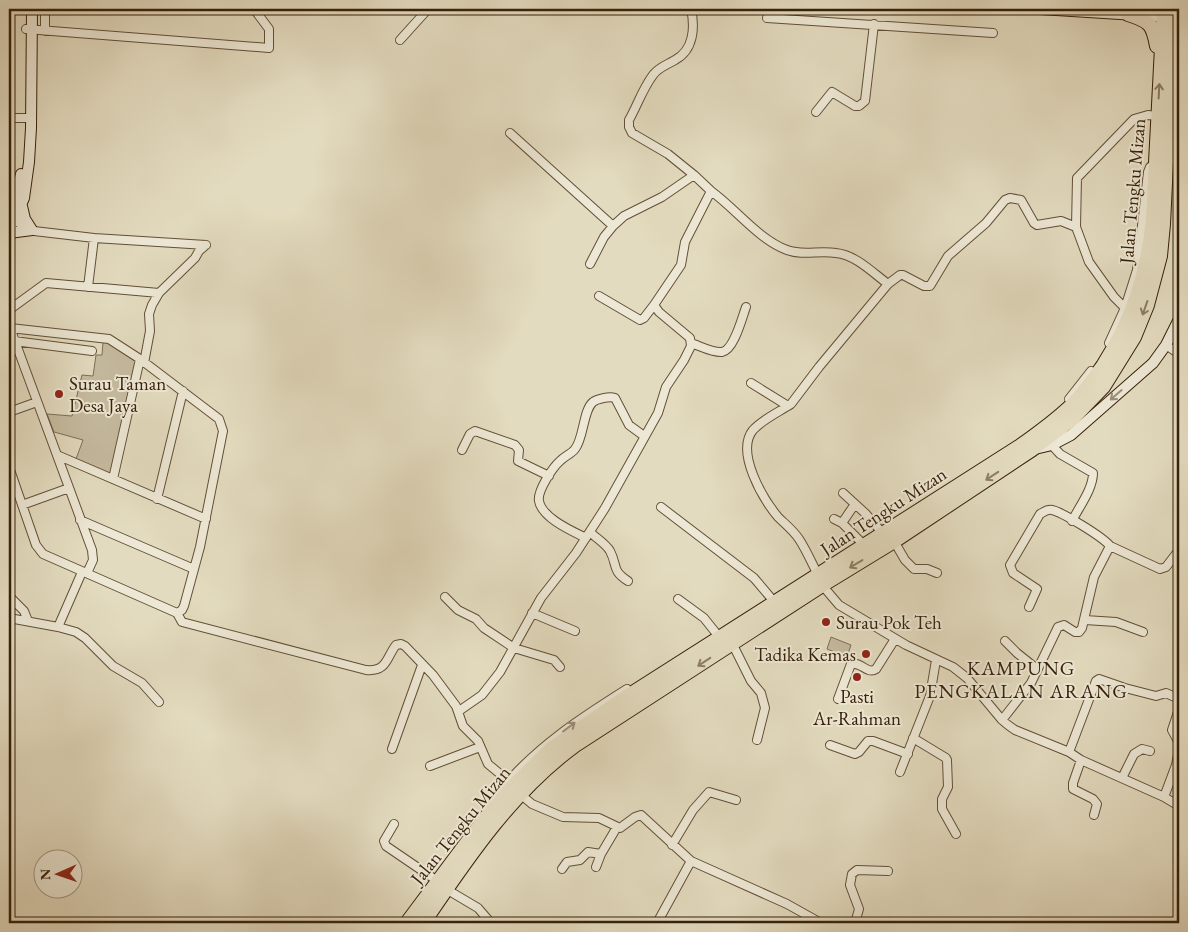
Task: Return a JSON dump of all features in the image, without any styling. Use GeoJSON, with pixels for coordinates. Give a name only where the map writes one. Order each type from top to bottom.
{"type":"FeatureCollection","features":[{"type":"Feature","properties":{"kind":"highway"},"geometry":{"type":"LineString","coordinates":[[1128,14],[1143,19],[1154,29],[1166,61]]}},
{"type":"Feature","properties":{"kind":"highway","name":"Jalan Tengku Mizan"},"geometry":{"type":"LineString","coordinates":[[407,923],[499,800],[551,749],[622,700],[1019,448],[1071,406],[1092,382],[1117,344],[1143,282],[1153,220],[1158,116],[1171,14]]}},
{"type":"Feature","properties":{"kind":"highway"},"geometry":{"type":"LineString","coordinates":[[1166,61],[1179,34]]}},
{"type":"Feature","properties":{"kind":"highway","name":"Jalan Tengku Mizan"},"geometry":{"type":"LineString","coordinates":[[423,923],[479,843],[514,786],[822,584],[894,541],[1032,450],[1049,442],[1088,404],[1103,386],[1134,337],[1147,305],[1160,256],[1163,224],[1166,61]]}},
{"type":"Feature","properties":{"kind":"street"},"geometry":{"type":"LineString","coordinates":[[26,9],[29,30]]}},
{"type":"Feature","properties":{"kind":"street"},"geometry":{"type":"LineString","coordinates":[[32,9],[29,30],[29,162],[22,206],[25,219],[32,230]]}},
{"type":"Feature","properties":{"kind":"street"},"geometry":{"type":"LineString","coordinates":[[45,9],[45,31]]}},
{"type":"Feature","properties":{"kind":"street"},"geometry":{"type":"LineString","coordinates":[[29,30],[269,48],[269,29],[254,9]]}},
{"type":"Feature","properties":{"kind":"street"},"geometry":{"type":"LineString","coordinates":[[400,40],[428,9]]}},
{"type":"Feature","properties":{"kind":"street"},"geometry":{"type":"LineString","coordinates":[[691,9],[693,34],[688,47],[677,60],[662,66],[652,76],[629,120],[629,127],[632,133],[668,154],[728,203],[765,238],[785,249],[800,254],[836,252],[851,257],[888,284]]}},
{"type":"Feature","properties":{"kind":"street"},"geometry":{"type":"LineString","coordinates":[[819,20],[820,9]]}},
{"type":"Feature","properties":{"kind":"street"},"geometry":{"type":"LineString","coordinates":[[1040,9],[1128,14],[1171,14]]}},
{"type":"Feature","properties":{"kind":"street"},"geometry":{"type":"LineString","coordinates":[[767,18],[993,32]]}},
{"type":"Feature","properties":{"kind":"street"},"geometry":{"type":"LineString","coordinates":[[816,112],[832,92],[835,92],[856,106],[860,106],[865,101],[874,24]]}},
{"type":"Feature","properties":{"kind":"street"},"geometry":{"type":"LineString","coordinates":[[1126,308],[1114,297],[1089,262],[1076,227],[1077,178],[1134,119],[1148,115],[1158,116]]}},
{"type":"Feature","properties":{"kind":"street"},"geometry":{"type":"LineString","coordinates":[[9,118],[28,118]]}},
{"type":"Feature","properties":{"kind":"street"},"geometry":{"type":"LineString","coordinates":[[10,220],[22,172],[28,118]]}},
{"type":"Feature","properties":{"kind":"street"},"geometry":{"type":"LineString","coordinates":[[510,133],[613,226]]}},
{"type":"Feature","properties":{"kind":"street"},"geometry":{"type":"LineString","coordinates":[[402,923],[467,831],[514,786],[534,754],[582,717],[989,460],[1057,410],[1070,398],[1093,370],[1107,348],[1126,308],[1138,262],[1148,172],[1155,162]]}},
{"type":"Feature","properties":{"kind":"street"},"geometry":{"type":"LineString","coordinates":[[590,264],[601,242],[613,226],[629,213],[662,197],[694,175]]}},
{"type":"Feature","properties":{"kind":"street"},"geometry":{"type":"LineString","coordinates":[[599,296],[640,320],[644,318],[681,265],[685,242],[711,191]]}},
{"type":"Feature","properties":{"kind":"street"},"geometry":{"type":"LineString","coordinates":[[815,569],[800,540],[773,511],[755,481],[749,465],[748,442],[754,430],[796,399],[819,367],[888,284],[900,275],[903,275],[924,286],[930,286],[948,256],[986,223],[1005,200],[1010,198],[1021,200],[1037,225],[1061,220],[1076,227]]}},
{"type":"Feature","properties":{"kind":"street"},"geometry":{"type":"LineString","coordinates":[[10,220],[22,206]]}},
{"type":"Feature","properties":{"kind":"street"},"geometry":{"type":"LineString","coordinates":[[10,220],[32,230],[94,238],[206,245],[199,251],[196,258],[159,293],[150,309],[150,331],[113,479]]}},
{"type":"Feature","properties":{"kind":"street"},"geometry":{"type":"LineString","coordinates":[[9,234],[32,230]]}},
{"type":"Feature","properties":{"kind":"street"},"geometry":{"type":"LineString","coordinates":[[88,287],[94,238]]}},
{"type":"Feature","properties":{"kind":"street"},"geometry":{"type":"LineString","coordinates":[[9,310],[46,283],[159,293]]}},
{"type":"Feature","properties":{"kind":"street"},"geometry":{"type":"LineString","coordinates":[[459,711],[486,691],[500,672],[540,598],[588,535],[658,412],[666,387],[684,360],[691,343],[690,338],[659,312],[654,305]]}},
{"type":"Feature","properties":{"kind":"street"},"geometry":{"type":"LineString","coordinates":[[691,343],[714,351],[722,352],[726,350],[732,344],[746,307]]}},
{"type":"Feature","properties":{"kind":"street"},"geometry":{"type":"LineString","coordinates":[[1072,521],[1089,489],[1093,473],[1060,454],[1049,442],[1071,435],[1153,363],[1166,345],[1179,319]]}},
{"type":"Feature","properties":{"kind":"street"},"geometry":{"type":"LineString","coordinates":[[58,626],[93,560],[92,550],[9,327],[109,339],[142,361],[219,419],[223,431],[206,520],[184,606],[177,613]]}},
{"type":"Feature","properties":{"kind":"street"},"geometry":{"type":"LineString","coordinates":[[14,341],[92,351]]}},
{"type":"Feature","properties":{"kind":"street"},"geometry":{"type":"LineString","coordinates":[[1166,345],[1179,354]]}},
{"type":"Feature","properties":{"kind":"street"},"geometry":{"type":"LineString","coordinates":[[751,383],[788,406]]}},
{"type":"Feature","properties":{"kind":"street"},"geometry":{"type":"LineString","coordinates":[[157,499],[182,391]]}},
{"type":"Feature","properties":{"kind":"street"},"geometry":{"type":"LineString","coordinates":[[628,581],[616,570],[609,549],[588,535],[552,519],[540,503],[539,495],[559,462],[576,448],[580,442],[590,406],[596,401],[610,397],[615,398],[630,425],[644,436]]}},
{"type":"Feature","properties":{"kind":"street"},"geometry":{"type":"LineString","coordinates":[[9,412],[37,402]]}},
{"type":"Feature","properties":{"kind":"street"},"geometry":{"type":"LineString","coordinates":[[462,450],[470,434],[475,431],[518,446],[518,461],[549,476]]}},
{"type":"Feature","properties":{"kind":"street"},"geometry":{"type":"LineString","coordinates":[[57,455],[206,520]]}},
{"type":"Feature","properties":{"kind":"street"},"geometry":{"type":"LineString","coordinates":[[9,467],[36,545],[43,554],[177,613],[179,619],[186,624],[366,670],[379,669],[386,664],[394,647],[399,644],[405,646],[433,676],[459,711],[463,726],[478,741],[488,764],[532,804],[563,817],[599,818],[617,827],[623,827],[635,817],[641,815],[691,862],[780,901],[821,923]]}},
{"type":"Feature","properties":{"kind":"street"},"geometry":{"type":"LineString","coordinates":[[22,505],[68,488]]}},
{"type":"Feature","properties":{"kind":"street"},"geometry":{"type":"LineString","coordinates":[[843,493],[879,529]]}},
{"type":"Feature","properties":{"kind":"street"},"geometry":{"type":"LineString","coordinates":[[855,504],[838,521],[860,541]]}},
{"type":"Feature","properties":{"kind":"street"},"geometry":{"type":"LineString","coordinates":[[661,507],[754,578],[771,598]]}},
{"type":"Feature","properties":{"kind":"street"},"geometry":{"type":"LineString","coordinates":[[1030,607],[1037,588],[1013,573],[1010,565],[1040,514],[1051,510],[1102,537],[1110,546],[1160,569],[1166,567],[1179,550]]}},
{"type":"Feature","properties":{"kind":"street"},"geometry":{"type":"LineString","coordinates":[[80,520],[194,569]]}},
{"type":"Feature","properties":{"kind":"street"},"geometry":{"type":"LineString","coordinates":[[894,541],[914,569],[927,569],[937,574]]}},
{"type":"Feature","properties":{"kind":"street"},"geometry":{"type":"LineString","coordinates":[[1002,720],[1031,683],[1058,627],[1064,625],[1075,632],[1079,632],[1082,628],[1094,577],[1110,546]]}},
{"type":"Feature","properties":{"kind":"street"},"geometry":{"type":"LineString","coordinates":[[822,584],[839,605],[895,639],[953,667],[967,678],[1002,720],[1015,730],[1069,752],[1081,760],[1164,797],[1179,806]]}},
{"type":"Feature","properties":{"kind":"street"},"geometry":{"type":"LineString","coordinates":[[9,596],[24,611],[28,621]]}},
{"type":"Feature","properties":{"kind":"street"},"geometry":{"type":"LineString","coordinates":[[445,597],[458,610],[476,619],[484,628],[514,648],[554,660],[560,667]]}},
{"type":"Feature","properties":{"kind":"street"},"geometry":{"type":"LineString","coordinates":[[678,599],[704,618],[716,632]]}},
{"type":"Feature","properties":{"kind":"street"},"geometry":{"type":"LineString","coordinates":[[532,613],[574,631]]}},
{"type":"Feature","properties":{"kind":"street"},"geometry":{"type":"LineString","coordinates":[[9,618],[58,626],[76,632],[85,638],[113,666],[142,684],[159,702]]}},
{"type":"Feature","properties":{"kind":"street"},"geometry":{"type":"LineString","coordinates":[[1085,620],[1116,622],[1143,632]]}},
{"type":"Feature","properties":{"kind":"street"},"geometry":{"type":"LineString","coordinates":[[838,699],[849,666],[857,663],[869,671],[873,671],[895,639]]}},
{"type":"Feature","properties":{"kind":"street"},"geometry":{"type":"LineString","coordinates":[[1005,641],[1037,669]]}},
{"type":"Feature","properties":{"kind":"street"},"geometry":{"type":"LineString","coordinates":[[732,643],[751,681],[761,693],[765,708],[757,740]]}},
{"type":"Feature","properties":{"kind":"street"},"geometry":{"type":"LineString","coordinates":[[900,772],[930,696],[936,660]]}},
{"type":"Feature","properties":{"kind":"street"},"geometry":{"type":"LineString","coordinates":[[392,749],[422,665]]}},
{"type":"Feature","properties":{"kind":"street"},"geometry":{"type":"LineString","coordinates":[[1069,752],[1096,681],[1099,679],[1156,696],[1166,693],[1179,699]]}},
{"type":"Feature","properties":{"kind":"street"},"geometry":{"type":"LineString","coordinates":[[1179,709],[1172,730],[1179,743]]}},
{"type":"Feature","properties":{"kind":"street"},"geometry":{"type":"LineString","coordinates":[[913,738],[947,760],[948,787],[942,800],[942,809],[956,834]]}},
{"type":"Feature","properties":{"kind":"street"},"geometry":{"type":"LineString","coordinates":[[830,745],[855,754],[868,741],[873,741],[908,754]]}},
{"type":"Feature","properties":{"kind":"street"},"geometry":{"type":"LineString","coordinates":[[430,766],[480,746]]}},
{"type":"Feature","properties":{"kind":"street"},"geometry":{"type":"LineString","coordinates":[[1122,778],[1134,754],[1142,749],[1150,751]]}},
{"type":"Feature","properties":{"kind":"street"},"geometry":{"type":"LineString","coordinates":[[1164,797],[1176,765],[1179,750]]}},
{"type":"Feature","properties":{"kind":"street"},"geometry":{"type":"LineString","coordinates":[[1081,760],[1073,783],[1074,789],[1093,799],[1097,804],[1094,815]]}},
{"type":"Feature","properties":{"kind":"street"},"geometry":{"type":"LineString","coordinates":[[672,845],[694,810],[709,792],[736,800]]}},
{"type":"Feature","properties":{"kind":"street"},"geometry":{"type":"LineString","coordinates":[[394,824],[384,841],[386,846],[433,878]]}},
{"type":"Feature","properties":{"kind":"street"},"geometry":{"type":"LineString","coordinates":[[596,867],[601,854],[617,827]]}},
{"type":"Feature","properties":{"kind":"street"},"geometry":{"type":"LineString","coordinates":[[562,869],[567,862],[580,860],[588,852],[601,854]]}},
{"type":"Feature","properties":{"kind":"street"},"geometry":{"type":"LineString","coordinates":[[657,923],[691,862]]}},
{"type":"Feature","properties":{"kind":"street"},"geometry":{"type":"LineString","coordinates":[[855,923],[859,909],[850,885],[852,874],[858,870],[888,871]]}},
{"type":"Feature","properties":{"kind":"street"},"geometry":{"type":"LineString","coordinates":[[446,889],[478,908],[491,923]]}},
{"type":"Feature","properties":{"kind":"shaded area"},"geometry":{"type":"Polygon","coordinates":[[[103,342],[108,342],[137,362],[111,475],[76,459],[83,440],[54,432],[47,414],[72,416],[82,375],[93,376],[96,355],[102,355],[103,342]]]}},
{"type":"Feature","properties":{"kind":"shaded area"},"geometry":{"type":"Polygon","coordinates":[[[831,637],[851,645],[847,657],[827,649],[831,637]]]}},
{"type":"Feature","properties":{"kind":"place","name":"Surau Taman Desa Jaya"},"geometry":{"type":"Point","coordinates":[59,394]}},
{"type":"Feature","properties":{"kind":"place","name":"Surau Pok Teh"},"geometry":{"type":"Point","coordinates":[826,622]}},
{"type":"Feature","properties":{"kind":"place","name":"Tadika Kemas"},"geometry":{"type":"Point","coordinates":[866,654]}},
{"type":"Feature","properties":{"kind":"place","name":"Pasti Ar-Rahman"},"geometry":{"type":"Point","coordinates":[857,677]}},
{"type":"Feature","properties":{"kind":"district","name":"KAMPUNG PENGKALAN ARANG"},"geometry":{"type":"Point","coordinates":[1021,680]}}]}
